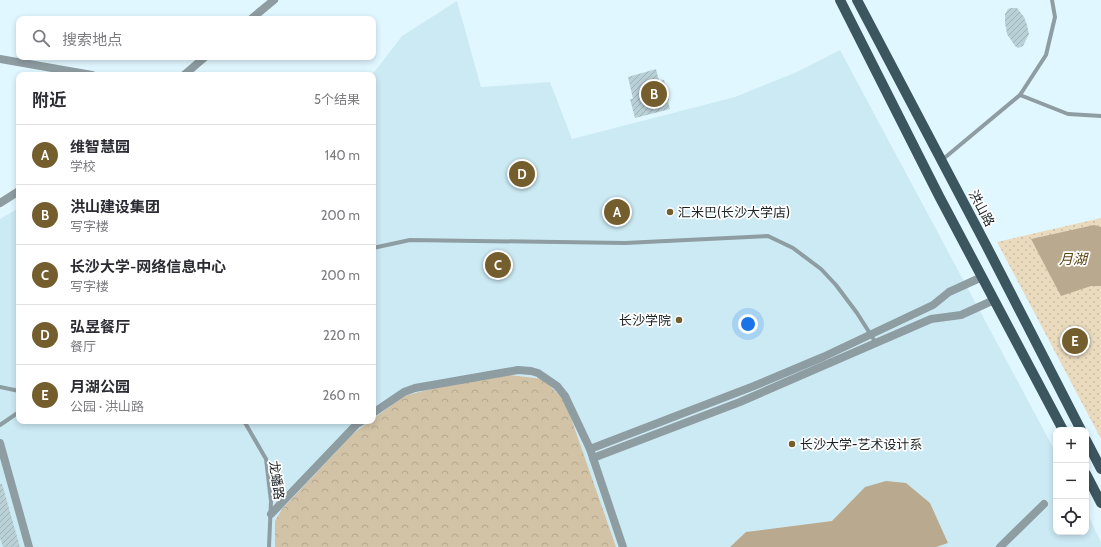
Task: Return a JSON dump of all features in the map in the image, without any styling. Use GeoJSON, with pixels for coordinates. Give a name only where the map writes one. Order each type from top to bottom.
{"type":"FeatureCollection","features":[{"type":"Feature","properties":{"kind":"main road"},"geometry":{"type":"LineString","coordinates":[[840,0],[939,196],[1061,427]]}},
{"type":"Feature","properties":{"kind":"main road","name":"洪山路"},"geometry":{"type":"LineString","coordinates":[[858,0],[1079,427]]}},
{"type":"Feature","properties":{"kind":"main road"},"geometry":{"type":"LineString","coordinates":[[1089,446],[1101,469]]}},
{"type":"Feature","properties":{"kind":"main road"},"geometry":{"type":"LineString","coordinates":[[1089,480],[1101,503]]}},
{"type":"Feature","properties":{"kind":"street"},"geometry":{"type":"LineString","coordinates":[[255,16],[274,0]]}},
{"type":"Feature","properties":{"kind":"street"},"geometry":{"type":"LineString","coordinates":[[0,59],[75,72]]}},
{"type":"Feature","properties":{"kind":"street"},"geometry":{"type":"LineString","coordinates":[[188,72],[202,60]]}},
{"type":"Feature","properties":{"kind":"street"},"geometry":{"type":"LineString","coordinates":[[0,203],[16,193]]}},
{"type":"Feature","properties":{"kind":"street"},"geometry":{"type":"LineString","coordinates":[[590,449],[754,386],[823,357],[933,305],[949,292],[982,277]]}},
{"type":"Feature","properties":{"kind":"street"},"geometry":{"type":"LineString","coordinates":[[594,458],[740,402],[877,344],[931,319],[961,315],[994,300]]}},
{"type":"Feature","properties":{"kind":"street"},"geometry":{"type":"LineString","coordinates":[[376,412],[409,390],[518,370],[538,373],[551,381],[562,392],[571,407],[594,458],[623,547]]}},
{"type":"Feature","properties":{"kind":"street"},"geometry":{"type":"LineString","coordinates":[[271,514],[357,424]]}},
{"type":"Feature","properties":{"kind":"street"},"geometry":{"type":"LineString","coordinates":[[0,443],[30,547]]}},
{"type":"Feature","properties":{"kind":"street"},"geometry":{"type":"LineString","coordinates":[[1000,547],[1044,504]]}},
{"type":"Feature","properties":{"kind":"lane"},"geometry":{"type":"LineString","coordinates":[[941,160],[1020,95],[1046,55],[1054,17],[1052,0]]}},
{"type":"Feature","properties":{"kind":"lane"},"geometry":{"type":"LineString","coordinates":[[1020,95],[1068,114],[1101,116]]}},
{"type":"Feature","properties":{"kind":"lane"},"geometry":{"type":"LineString","coordinates":[[376,247],[410,240],[625,244],[768,236],[793,248],[821,269],[836,285],[877,344]]}},
{"type":"Feature","properties":{"kind":"lane"},"geometry":{"type":"LineString","coordinates":[[0,387],[16,390]]}},
{"type":"Feature","properties":{"kind":"lane"},"geometry":{"type":"LineString","coordinates":[[0,425],[16,414]]}},
{"type":"Feature","properties":{"kind":"lane","name":"龙蟠路"},"geometry":{"type":"LineString","coordinates":[[246,424],[266,459],[271,501],[269,547]]}},
{"type":"Feature","properties":{"kind":"shaded area","name":"长沙学院"},"geometry":{"type":"Polygon","coordinates":[[[457,1],[481,87],[550,82],[572,139],[735,97],[797,72],[840,50],[1053,447],[1053,535],[1089,535],[1089,517],[1101,542],[1101,547],[0,547],[0,219],[16,210],[16,424],[376,424],[376,72],[374,72],[402,36],[457,1]]]}},
{"type":"Feature","properties":{"kind":"shaded area"},"geometry":{"type":"Polygon","coordinates":[[[1101,218],[1101,439],[997,242],[1101,218]]]}},
{"type":"Feature","properties":{"kind":"green space"},"geometry":{"type":"Polygon","coordinates":[[[510,375],[543,379],[565,401],[616,547],[275,547],[275,521],[282,509],[354,433],[366,424],[376,424],[376,417],[404,396],[439,387],[510,375]]]}},
{"type":"Feature","properties":{"kind":"water","name":"月湖"},"geometry":{"type":"Polygon","coordinates":[[[1094,225],[1101,227],[1101,286],[1091,286],[1061,296],[1031,239],[1094,225]]]}},
{"type":"Feature","properties":{"kind":"water"},"geometry":{"type":"Polygon","coordinates":[[[886,481],[906,483],[930,503],[948,543],[936,547],[730,547],[746,532],[832,521],[865,487],[886,481]]]}},
{"type":"Feature","properties":{"kind":"building"},"geometry":{"type":"Polygon","coordinates":[[[1017,8],[1024,17],[1029,34],[1023,46],[1018,48],[1007,34],[1005,23],[1005,14],[1008,9],[1017,8]]]}},
{"type":"Feature","properties":{"kind":"building"},"geometry":{"type":"Polygon","coordinates":[[[656,69],[659,81],[664,80],[670,109],[635,118],[630,99],[633,99],[628,77],[656,69]]]}},
{"type":"Feature","properties":{"kind":"building"},"geometry":{"type":"Polygon","coordinates":[[[0,484],[2,484],[20,547],[3,547],[0,538],[0,484]]]}},
{"type":"Feature","properties":{"kind":"place","name":"洪山建设集团"},"geometry":{"type":"Point","coordinates":[654,94]}},
{"type":"Feature","properties":{"kind":"place","name":"弘昱餐厅"},"geometry":{"type":"Point","coordinates":[522,174]}},
{"type":"Feature","properties":{"kind":"place","name":"维智慧园"},"geometry":{"type":"Point","coordinates":[617,212]}},
{"type":"Feature","properties":{"kind":"place","name":"汇米巴(长沙大学店)"},"geometry":{"type":"Point","coordinates":[670,212]}},
{"type":"Feature","properties":{"kind":"place","name":"长沙大学-网络信息中心"},"geometry":{"type":"Point","coordinates":[498,265]}},
{"type":"Feature","properties":{"kind":"place","name":"长沙学院"},"geometry":{"type":"Point","coordinates":[679,320]}},
{"type":"Feature","properties":{"kind":"place","name":"月湖公园"},"geometry":{"type":"Point","coordinates":[1075,341]}},
{"type":"Feature","properties":{"kind":"place","name":"长沙大学-艺术设计系"},"geometry":{"type":"Point","coordinates":[792,444]}}]}
